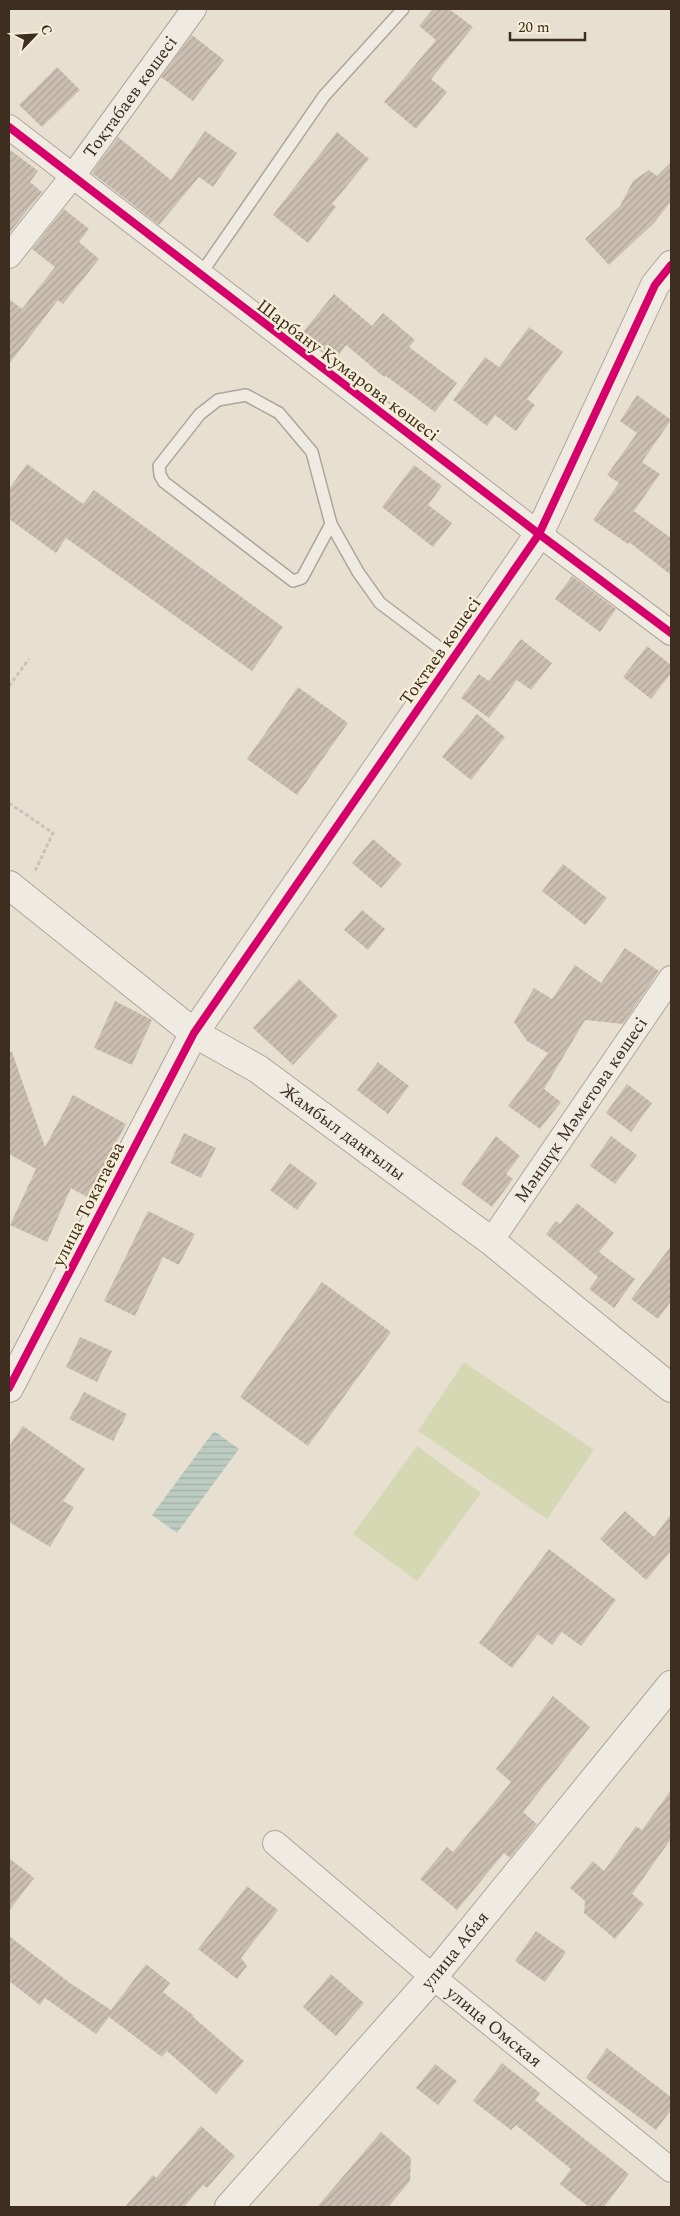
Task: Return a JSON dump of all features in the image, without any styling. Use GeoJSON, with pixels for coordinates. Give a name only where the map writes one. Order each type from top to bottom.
{"type":"FeatureCollection","features":[{"type":"Feature","properties":{"kind":"street","name":"Тоқтабаев көшесі"},"geometry":{"type":"LineString","coordinates":[[9,256],[72,176],[194,9]]}},
{"type":"Feature","properties":{"kind":"street","name":"Шарбану Кумарова көшесі"},"geometry":{"type":"LineString","coordinates":[[9,127],[200,275],[671,633]]}},
{"type":"Feature","properties":{"kind":"street","name":"Тоқтаев көшесі"},"geometry":{"type":"LineString","coordinates":[[194,1033],[539,534],[655,285],[671,265]]}},
{"type":"Feature","properties":{"kind":"street","name":"Жамбыл даңғылы"},"geometry":{"type":"LineString","coordinates":[[16,891],[194,1033],[258,1069],[491,1241],[671,1388]]}},
{"type":"Feature","properties":{"kind":"street","name":"Мәншүк Мәметова көшесі"},"geometry":{"type":"LineString","coordinates":[[491,1241],[671,978]]}},
{"type":"Feature","properties":{"kind":"street","name":"улица Токатаева"},"geometry":{"type":"LineString","coordinates":[[9,1388],[194,1033]]}},
{"type":"Feature","properties":{"kind":"street","name":"улица Абая"},"geometry":{"type":"LineString","coordinates":[[229,2207],[433,1977],[671,1685]]}},
{"type":"Feature","properties":{"kind":"street","name":"улица Омская"},"geometry":{"type":"LineString","coordinates":[[275,1842],[433,1977],[671,2170]]}},
{"type":"Feature","properties":{"kind":"lane"},"geometry":{"type":"LineString","coordinates":[[200,275],[324,96],[403,9]]}},
{"type":"Feature","properties":{"kind":"lane"},"geometry":{"type":"LineString","coordinates":[[331,524],[302,578],[293,581],[164,482],[160,475],[160,466],[200,414],[218,400],[246,396],[279,413],[312,452],[331,524],[358,572],[380,603],[453,658]]}},
{"type":"Feature","properties":{"kind":"path"},"geometry":{"type":"LineString","coordinates":[[9,686],[29,659]]}},
{"type":"Feature","properties":{"kind":"path"},"geometry":{"type":"LineString","coordinates":[[9,803],[53,833],[16,891]]}},
{"type":"Feature","properties":{"kind":"green space"},"geometry":{"type":"Polygon","coordinates":[[[464,1362],[594,1450],[547,1519],[418,1431],[464,1362]]]}},
{"type":"Feature","properties":{"kind":"green space"},"geometry":{"type":"Polygon","coordinates":[[[417,1446],[481,1493],[417,1581],[353,1534],[417,1446]]]}},
{"type":"Feature","properties":{"kind":"shaded area"},"geometry":{"type":"Polygon","coordinates":[[[214,1431],[239,1449],[177,1533],[152,1515],[214,1431]]]}},
{"type":"Feature","properties":{"kind":"building"},"geometry":{"type":"Polygon","coordinates":[[[433,9],[449,9],[473,27],[431,79],[447,92],[416,129],[384,102],[436,40],[419,26],[433,9]]]}},
{"type":"Feature","properties":{"kind":"building"},"geometry":{"type":"Polygon","coordinates":[[[192,35],[224,60],[193,101],[161,77],[192,35]]]}},
{"type":"Feature","properties":{"kind":"building"},"geometry":{"type":"Polygon","coordinates":[[[57,67],[80,90],[42,127],[19,105],[57,67]]]}},
{"type":"Feature","properties":{"kind":"building"},"geometry":{"type":"Polygon","coordinates":[[[205,131],[237,153],[213,187],[199,177],[159,225],[92,173],[118,137],[171,180],[205,131]]]}},
{"type":"Feature","properties":{"kind":"building"},"geometry":{"type":"Polygon","coordinates":[[[337,132],[369,159],[332,204],[336,207],[308,243],[273,215],[337,132]]]}},
{"type":"Feature","properties":{"kind":"building"},"geometry":{"type":"Polygon","coordinates":[[[9,149],[38,171],[30,182],[42,192],[10,232],[9,231],[9,149]]]}},
{"type":"Feature","properties":{"kind":"building"},"geometry":{"type":"Polygon","coordinates":[[[671,162],[671,201],[655,222],[609,265],[585,239],[620,206],[633,181],[649,170],[657,176],[671,162]]]}},
{"type":"Feature","properties":{"kind":"building"},"geometry":{"type":"Polygon","coordinates":[[[64,209],[89,229],[79,242],[99,259],[63,304],[58,300],[9,364],[9,299],[22,309],[55,267],[32,249],[64,209]]]}},
{"type":"Feature","properties":{"kind":"building"},"geometry":{"type":"Polygon","coordinates":[[[334,294],[372,326],[383,313],[415,340],[409,347],[457,383],[435,412],[386,376],[384,377],[346,345],[336,359],[303,332],[334,294]]]}},
{"type":"Feature","properties":{"kind":"building"},"geometry":{"type":"Polygon","coordinates":[[[529,327],[563,352],[527,399],[535,405],[516,431],[495,415],[487,426],[453,400],[485,357],[499,367],[529,327]]]}},
{"type":"Feature","properties":{"kind":"building"},"geometry":{"type":"Polygon","coordinates":[[[637,395],[671,420],[642,462],[660,474],[634,511],[671,538],[671,575],[629,542],[628,544],[593,520],[619,483],[607,475],[637,433],[620,421],[637,395]]]}},
{"type":"Feature","properties":{"kind":"building"},"geometry":{"type":"Polygon","coordinates":[[[27,464],[83,504],[94,490],[283,627],[252,671],[66,538],[56,553],[9,519],[9,489],[27,464]]]}},
{"type":"Feature","properties":{"kind":"building"},"geometry":{"type":"Polygon","coordinates":[[[414,465],[442,486],[428,505],[452,523],[433,547],[382,507],[414,465]]]}},
{"type":"Feature","properties":{"kind":"building"},"geometry":{"type":"Polygon","coordinates":[[[572,576],[616,609],[600,632],[555,599],[572,576]]]}},
{"type":"Feature","properties":{"kind":"building"},"geometry":{"type":"Polygon","coordinates":[[[521,639],[552,663],[531,690],[517,680],[489,718],[461,698],[479,674],[489,681],[521,639]]]}},
{"type":"Feature","properties":{"kind":"building"},"geometry":{"type":"Polygon","coordinates":[[[647,646],[671,665],[671,673],[651,699],[623,677],[647,646]]]}},
{"type":"Feature","properties":{"kind":"building"},"geometry":{"type":"Polygon","coordinates":[[[298,687],[348,723],[297,795],[247,759],[298,687]]]}},
{"type":"Feature","properties":{"kind":"building"},"geometry":{"type":"Polygon","coordinates":[[[477,714],[505,737],[471,780],[442,757],[477,714]]]}},
{"type":"Feature","properties":{"kind":"building"},"geometry":{"type":"Polygon","coordinates":[[[373,839],[402,864],[381,888],[352,863],[373,839]]]}},
{"type":"Feature","properties":{"kind":"building"},"geometry":{"type":"Polygon","coordinates":[[[563,864],[607,898],[585,925],[542,891],[563,864]]]}},
{"type":"Feature","properties":{"kind":"building"},"geometry":{"type":"Polygon","coordinates":[[[362,910],[385,929],[368,950],[344,930],[362,910]]]}},
{"type":"Feature","properties":{"kind":"building"},"geometry":{"type":"Polygon","coordinates":[[[625,948],[659,971],[623,1024],[585,1020],[544,1089],[561,1102],[540,1129],[508,1106],[548,1053],[527,1041],[514,1022],[534,988],[552,999],[575,965],[601,983],[625,948]]]}},
{"type":"Feature","properties":{"kind":"building"},"geometry":{"type":"Polygon","coordinates":[[[299,979],[338,1016],[293,1065],[253,1028],[299,979]]]}},
{"type":"Feature","properties":{"kind":"building"},"geometry":{"type":"Polygon","coordinates":[[[115,1001],[152,1020],[132,1065],[94,1048],[115,1001]]]}},
{"type":"Feature","properties":{"kind":"building"},"geometry":{"type":"Polygon","coordinates":[[[9,1052],[12,1052],[45,1147],[73,1095],[126,1124],[87,1197],[71,1188],[47,1242],[10,1225],[36,1169],[9,1154],[9,1052]]]}},
{"type":"Feature","properties":{"kind":"building"},"geometry":{"type":"Polygon","coordinates":[[[378,1062],[409,1086],[388,1114],[357,1090],[378,1062]]]}},
{"type":"Feature","properties":{"kind":"building"},"geometry":{"type":"Polygon","coordinates":[[[627,1084],[652,1103],[631,1132],[606,1113],[627,1084]]]}},
{"type":"Feature","properties":{"kind":"building"},"geometry":{"type":"Polygon","coordinates":[[[184,1133],[216,1148],[201,1178],[170,1163],[184,1133]]]}},
{"type":"Feature","properties":{"kind":"building"},"geometry":{"type":"Polygon","coordinates":[[[496,1136],[520,1156],[506,1174],[513,1179],[492,1207],[461,1184],[496,1136]]]}},
{"type":"Feature","properties":{"kind":"building"},"geometry":{"type":"Polygon","coordinates":[[[611,1136],[637,1155],[615,1184],[590,1166],[611,1136]]]}},
{"type":"Feature","properties":{"kind":"building"},"geometry":{"type":"Polygon","coordinates":[[[290,1163],[317,1183],[297,1210],[270,1190],[290,1163]]]}},
{"type":"Feature","properties":{"kind":"building"},"geometry":{"type":"Polygon","coordinates":[[[577,1203],[614,1233],[599,1252],[635,1279],[614,1308],[589,1289],[598,1277],[546,1234],[556,1221],[560,1224],[577,1203]]]}},
{"type":"Feature","properties":{"kind":"building"},"geometry":{"type":"Polygon","coordinates":[[[148,1211],[195,1234],[179,1265],[163,1257],[135,1316],[104,1301],[148,1211]]]}},
{"type":"Feature","properties":{"kind":"building"},"geometry":{"type":"Polygon","coordinates":[[[671,1246],[671,1301],[658,1319],[631,1299],[671,1246]]]}},
{"type":"Feature","properties":{"kind":"building"},"geometry":{"type":"Polygon","coordinates":[[[322,1282],[391,1332],[308,1446],[240,1397],[322,1282]]]}},
{"type":"Feature","properties":{"kind":"building"},"geometry":{"type":"Polygon","coordinates":[[[80,1337],[112,1351],[97,1382],[66,1367],[80,1337]]]}},
{"type":"Feature","properties":{"kind":"building"},"geometry":{"type":"Polygon","coordinates":[[[84,1392],[127,1414],[113,1441],[69,1419],[84,1392]]]}},
{"type":"Feature","properties":{"kind":"building"},"geometry":{"type":"Polygon","coordinates":[[[23,1426],[85,1469],[63,1501],[74,1507],[50,1547],[9,1522],[9,1446],[23,1426]]]}},
{"type":"Feature","properties":{"kind":"building"},"geometry":{"type":"Polygon","coordinates":[[[625,1511],[654,1537],[671,1514],[671,1551],[646,1580],[600,1539],[625,1511]]]}},
{"type":"Feature","properties":{"kind":"building"},"geometry":{"type":"Polygon","coordinates":[[[549,1549],[616,1600],[581,1646],[562,1632],[552,1645],[538,1634],[512,1668],[479,1643],[549,1549]]]}},
{"type":"Feature","properties":{"kind":"building"},"geometry":{"type":"Polygon","coordinates":[[[553,1696],[590,1727],[523,1812],[537,1824],[510,1858],[504,1853],[457,1910],[420,1879],[447,1847],[453,1852],[511,1782],[496,1769],[553,1696]]]}},
{"type":"Feature","properties":{"kind":"building"},"geometry":{"type":"Polygon","coordinates":[[[671,1790],[671,1839],[632,1894],[644,1904],[615,1939],[584,1913],[585,1901],[570,1888],[593,1861],[604,1871],[636,1826],[642,1830],[671,1790]]]}},
{"type":"Feature","properties":{"kind":"building"},"geometry":{"type":"Polygon","coordinates":[[[9,1858],[34,1878],[9,1911],[9,1858]]]}},
{"type":"Feature","properties":{"kind":"building"},"geometry":{"type":"Polygon","coordinates":[[[247,1886],[278,1910],[241,1958],[247,1966],[237,1979],[198,1949],[247,1886]]]}},
{"type":"Feature","properties":{"kind":"building"},"geometry":{"type":"Polygon","coordinates":[[[536,1931],[566,1952],[545,1982],[515,1961],[536,1931]]]}},
{"type":"Feature","properties":{"kind":"building"},"geometry":{"type":"Polygon","coordinates":[[[9,1936],[70,1983],[111,2010],[146,1964],[170,1983],[163,1992],[194,2016],[244,2061],[216,2094],[167,2051],[162,2057],[109,2017],[96,2034],[45,1998],[40,2005],[9,1981],[9,1936]]]}},
{"type":"Feature","properties":{"kind":"building"},"geometry":{"type":"Polygon","coordinates":[[[331,1974],[364,2003],[336,2036],[303,2007],[331,1974]]]}},
{"type":"Feature","properties":{"kind":"building"},"geometry":{"type":"Polygon","coordinates":[[[607,2048],[671,2097],[671,2110],[656,2130],[586,2078],[607,2048]]]}},
{"type":"Feature","properties":{"kind":"building"},"geometry":{"type":"Polygon","coordinates":[[[502,2063],[540,2093],[535,2100],[629,2174],[604,2207],[589,2207],[560,2184],[571,2169],[516,2125],[511,2130],[473,2101],[502,2063]]]}},
{"type":"Feature","properties":{"kind":"building"},"geometry":{"type":"Polygon","coordinates":[[[435,2064],[457,2081],[438,2105],[416,2088],[435,2064]]]}},
{"type":"Feature","properties":{"kind":"building"},"geometry":{"type":"Polygon","coordinates":[[[201,2126],[235,2156],[207,2188],[203,2185],[184,2207],[125,2207],[153,2175],[156,2178],[201,2126]]]}},
{"type":"Feature","properties":{"kind":"building"},"geometry":{"type":"Polygon","coordinates":[[[381,2132],[411,2158],[410,2181],[388,2207],[317,2207],[381,2132]]]}},
{"type":"Feature","properties":{"kind":"cycle path"},"geometry":{"type":"LineString","coordinates":[[9,127],[539,534],[671,633]]}},
{"type":"Feature","properties":{"kind":"cycle path"},"geometry":{"type":"LineString","coordinates":[[9,1388],[194,1033],[539,534],[655,285],[671,265]]}}]}
